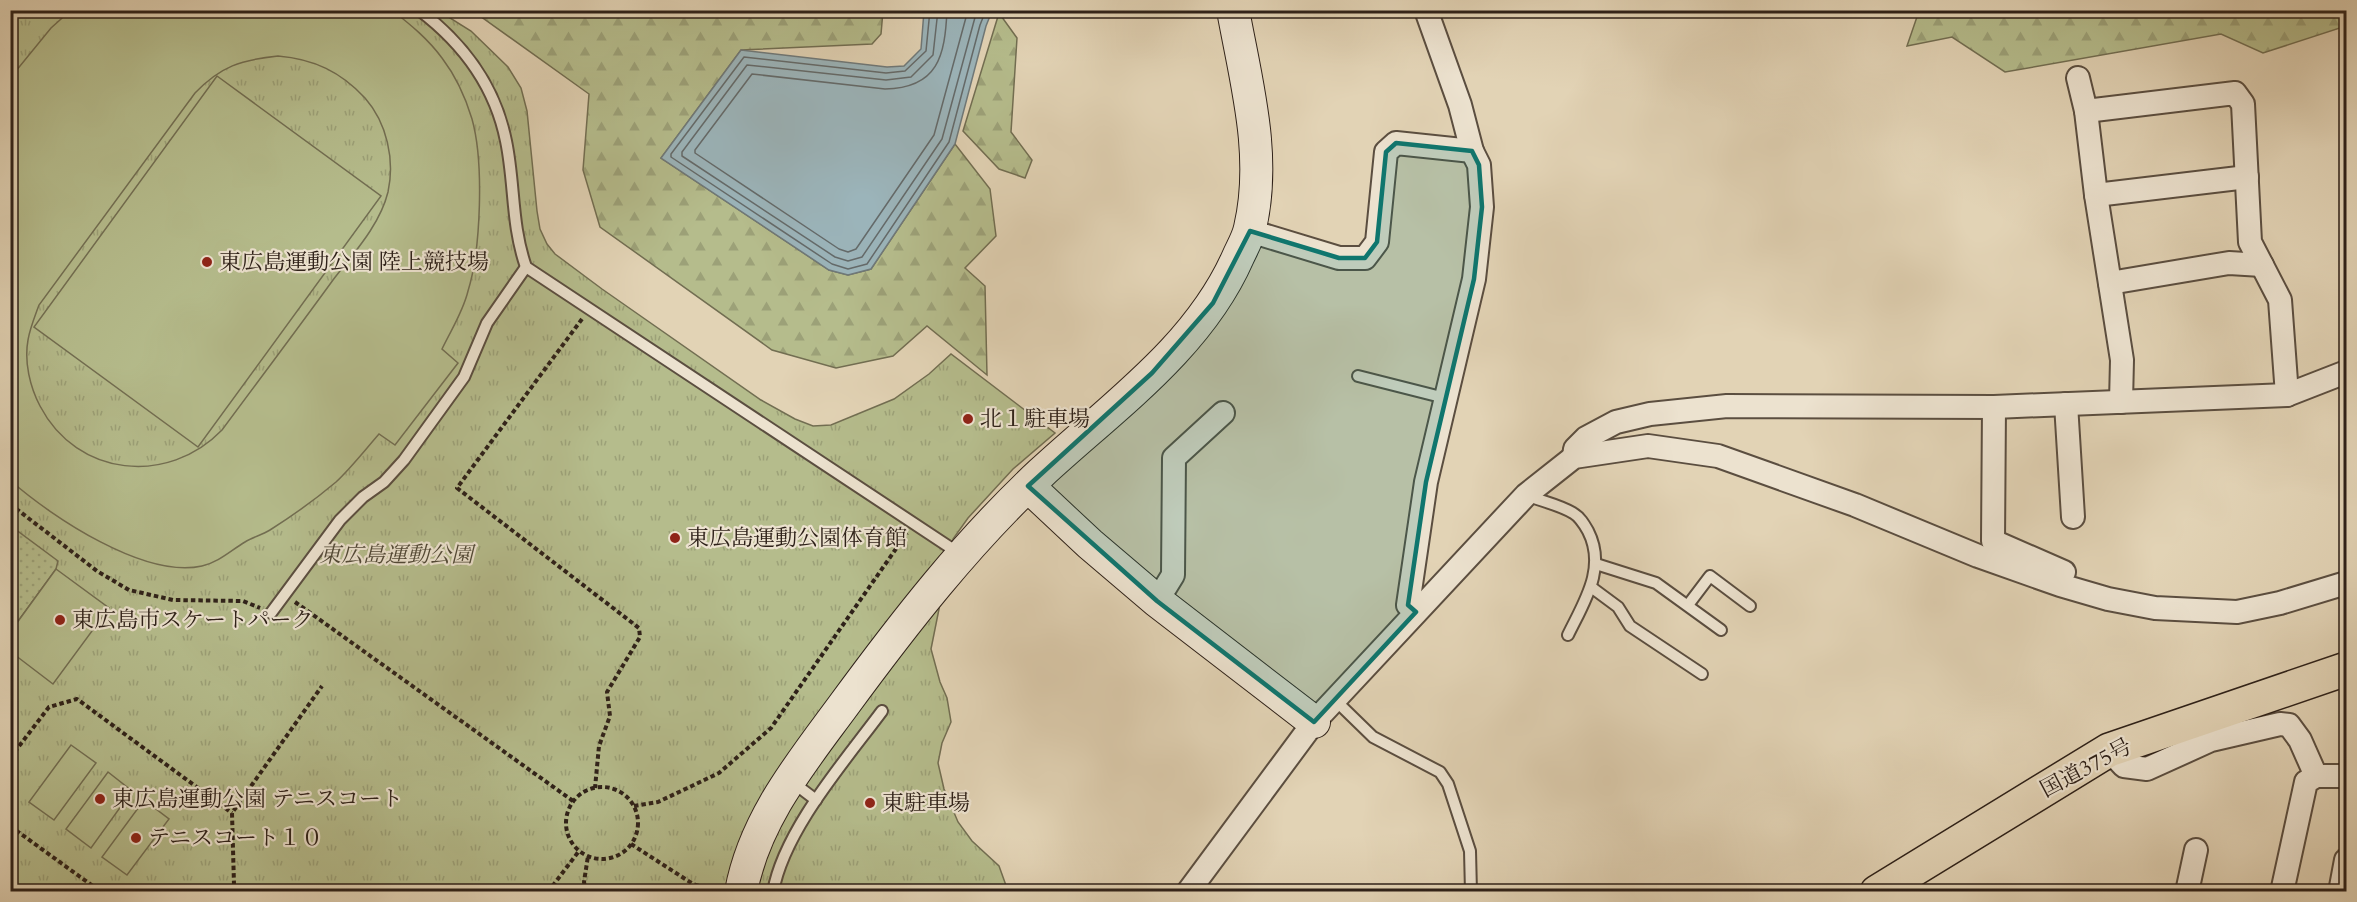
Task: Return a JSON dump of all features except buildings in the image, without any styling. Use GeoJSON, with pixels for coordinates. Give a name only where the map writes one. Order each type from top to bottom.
{"type":"FeatureCollection","features":[{"type":"Feature","properties":{"kind":"highway","name":"国道375号"},"geometry":{"type":"LineString","coordinates":[[1876,891],[2109,750],[2346,669]]}},
{"type":"Feature","properties":{"kind":"street"},"geometry":{"type":"LineString","coordinates":[[741,891],[745,867],[757,837],[775,804],[871,668],[960,555],[1028,486],[1152,373],[1184,340],[1213,303],[1233,270],[1250,231],[1257,169],[1255,131],[1233,10]]}},
{"type":"Feature","properties":{"kind":"street"},"geometry":{"type":"LineString","coordinates":[[1416,612],[1408,605],[1426,482],[1474,279],[1482,207],[1479,165],[1472,151],[1460,105],[1426,10]]}},
{"type":"Feature","properties":{"kind":"street"},"geometry":{"type":"LineString","coordinates":[[2078,78],[2086,111],[2096,195],[2122,360],[2121,402]]}},
{"type":"Feature","properties":{"kind":"street"},"geometry":{"type":"LineString","coordinates":[[2086,111],[2235,93],[2243,104],[2250,242],[2280,300],[2288,395]]}},
{"type":"Feature","properties":{"kind":"street"},"geometry":{"type":"LineString","coordinates":[[1250,231],[1339,258],[1365,258],[1377,242],[1386,152],[1396,143],[1472,151]]}},
{"type":"Feature","properties":{"kind":"street"},"geometry":{"type":"LineString","coordinates":[[2096,195],[2247,177]]}},
{"type":"Feature","properties":{"kind":"street"},"geometry":{"type":"LineString","coordinates":[[2110,283],[2229,263],[2262,265]]}},
{"type":"Feature","properties":{"kind":"street"},"geometry":{"type":"LineString","coordinates":[[1574,457],[1575,449],[1586,438],[1616,422],[1650,414],[1728,406],[1876,408],[1994,406],[2288,395],[2346,372]]}},
{"type":"Feature","properties":{"kind":"street"},"geometry":{"type":"LineString","coordinates":[[2066,404],[2073,517]]}},
{"type":"Feature","properties":{"kind":"street"},"geometry":{"type":"LineString","coordinates":[[1994,406],[1993,541],[2064,572],[2060,585]]}},
{"type":"Feature","properties":{"kind":"street"},"geometry":{"type":"LineString","coordinates":[[1157,601],[1173,575],[1174,458],[1222,413]]}},
{"type":"Feature","properties":{"kind":"street"},"geometry":{"type":"LineString","coordinates":[[1188,891],[1325,711],[1526,495],[1574,457],[1648,446],[1718,456],[1855,505],[1978,556],[2060,585],[2108,599],[2155,608],[2237,612],[2280,603],[2346,583]]}},
{"type":"Feature","properties":{"kind":"street"},"geometry":{"type":"LineString","coordinates":[[1028,486],[1090,544],[1157,601],[1325,711]]}},
{"type":"Feature","properties":{"kind":"street"},"geometry":{"type":"LineString","coordinates":[[2109,750],[2124,766],[2147,769],[2211,740],[2280,724],[2289,725],[2300,740],[2316,776]]}},
{"type":"Feature","properties":{"kind":"street"},"geometry":{"type":"LineString","coordinates":[[2282,891],[2306,782],[2316,776],[2346,776]]}},
{"type":"Feature","properties":{"kind":"street"},"geometry":{"type":"LineString","coordinates":[[2187,891],[2196,850]]}},
{"type":"Feature","properties":{"kind":"lane"},"geometry":{"type":"LineString","coordinates":[[419,10],[452,40],[480,72],[497,107],[506,142],[518,243],[526,267],[960,555]]}},
{"type":"Feature","properties":{"kind":"lane"},"geometry":{"type":"LineString","coordinates":[[271,613],[340,520],[363,497],[384,482],[404,460],[464,377],[488,323],[526,267]]}},
{"type":"Feature","properties":{"kind":"lane"},"geometry":{"type":"LineString","coordinates":[[1358,376],[1445,398]]}},
{"type":"Feature","properties":{"kind":"lane"},"geometry":{"type":"LineString","coordinates":[[1526,495],[1574,513],[1582,521],[1592,540],[1596,564],[1591,587],[1568,635]]}},
{"type":"Feature","properties":{"kind":"lane"},"geometry":{"type":"LineString","coordinates":[[1596,564],[1656,583],[1721,630]]}},
{"type":"Feature","properties":{"kind":"lane"},"geometry":{"type":"LineString","coordinates":[[1688,605],[1710,576],[1750,606]]}},
{"type":"Feature","properties":{"kind":"lane"},"geometry":{"type":"LineString","coordinates":[[1591,587],[1618,607],[1630,626],[1702,674]]}},
{"type":"Feature","properties":{"kind":"lane"},"geometry":{"type":"LineString","coordinates":[[773,891],[777,870],[816,800],[882,711]]}},
{"type":"Feature","properties":{"kind":"lane"},"geometry":{"type":"LineString","coordinates":[[1325,711],[1440,772],[1448,784],[1470,851],[1471,891]]}},
{"type":"Feature","properties":{"kind":"lane"},"geometry":{"type":"LineString","coordinates":[[791,781],[816,800]]}},
{"type":"Feature","properties":{"kind":"path"},"geometry":{"type":"LineString","coordinates":[[585,314],[457,488],[639,628],[640,637],[607,692],[610,716],[599,746],[595,788]]}},
{"type":"Feature","properties":{"kind":"path"},"geometry":{"type":"LineString","coordinates":[[10,504],[98,571],[129,590],[173,600],[243,601],[271,613]]}},
{"type":"Feature","properties":{"kind":"path"},"geometry":{"type":"LineString","coordinates":[[634,806],[658,802],[719,773],[771,728],[911,527]]}},
{"type":"Feature","properties":{"kind":"path"},"geometry":{"type":"LineString","coordinates":[[285,594],[573,801]]}},
{"type":"Feature","properties":{"kind":"path"},"geometry":{"type":"LineString","coordinates":[[237,891],[234,885],[232,813],[322,686]]}},
{"type":"Feature","properties":{"kind":"path"},"geometry":{"type":"LineString","coordinates":[[10,758],[49,706],[77,699],[232,813]]}},
{"type":"Feature","properties":{"kind":"path"},"geometry":{"type":"LineString","coordinates":[[607,787],[627,797],[638,816],[638,828],[631,844],[619,855],[607,859],[588,856],[579,851],[567,834],[568,809],[573,801],[585,791],[607,787]]}},
{"type":"Feature","properties":{"kind":"path"},"geometry":{"type":"LineString","coordinates":[[10,826],[101,891]]}},
{"type":"Feature","properties":{"kind":"path"},"geometry":{"type":"LineString","coordinates":[[631,844],[693,884],[719,891]]}},
{"type":"Feature","properties":{"kind":"path"},"geometry":{"type":"LineString","coordinates":[[548,891],[579,851]]}},
{"type":"Feature","properties":{"kind":"path"},"geometry":{"type":"LineString","coordinates":[[586,891],[584,882],[588,856]]}},
{"type":"Feature","properties":{"kind":"highlighted area"},"geometry":{"type":"Polygon","coordinates":[[[1396,143],[1472,151],[1479,165],[1482,207],[1474,279],[1426,482],[1408,605],[1416,612],[1314,722],[1157,601],[1028,486],[1152,373],[1213,303],[1250,231],[1339,258],[1365,258],[1377,242],[1386,152],[1396,143]]]}},
{"type":"Feature","properties":{"kind":"green space"},"geometry":{"type":"Polygon","coordinates":[[[2346,10],[2346,26],[2263,53],[2221,34],[2005,72],[1952,37],[1907,46],[1919,11],[2346,10]]]}},
{"type":"Feature","properties":{"kind":"green space","name":"東広島運動公園"},"geometry":{"type":"Polygon","coordinates":[[[10,11],[439,11],[471,31],[508,67],[521,88],[527,111],[540,229],[555,254],[761,400],[813,426],[831,425],[894,399],[929,374],[951,354],[1055,433],[1013,469],[968,518],[953,539],[931,649],[947,698],[951,722],[942,743],[938,763],[944,789],[958,822],[972,841],[999,866],[1008,891],[11,891],[11,631],[56,569],[58,561],[11,526],[10,11]]]}},
{"type":"Feature","properties":{"kind":"green space"},"geometry":{"type":"Polygon","coordinates":[[[70,11],[393,11],[419,33],[442,58],[460,87],[472,119],[476,137],[479,181],[476,252],[466,299],[442,349],[458,363],[395,445],[379,434],[342,477],[312,501],[270,530],[202,566],[179,568],[154,563],[100,542],[50,511],[11,481],[11,77],[51,28],[70,11]],[[278,56],[242,62],[223,70],[195,93],[39,305],[27,348],[27,366],[33,391],[56,430],[76,448],[100,460],[125,466],[150,466],[176,460],[200,448],[222,430],[379,216],[388,192],[390,155],[384,130],[373,108],[356,89],[336,74],[315,64],[278,56]]]}},
{"type":"Feature","properties":{"kind":"green space"},"geometry":{"type":"Polygon","coordinates":[[[473,11],[883,11],[881,34],[872,44],[741,50],[661,158],[829,270],[848,275],[871,269],[955,144],[990,189],[996,236],[965,268],[985,286],[987,375],[927,326],[893,356],[836,368],[772,350],[600,227],[583,170],[589,94],[473,11]]]}},
{"type":"Feature","properties":{"kind":"green space"},"geometry":{"type":"Polygon","coordinates":[[[999,13],[1017,38],[1011,132],[1032,160],[1025,178],[999,169],[963,131],[999,13]]]}},
{"type":"Feature","properties":{"kind":"green space","name":"東広島運動公園 陸上競技場"},"geometry":{"type":"Polygon","coordinates":[[[217,76],[381,196],[198,447],[34,327],[217,76]]]}},
{"type":"Feature","properties":{"kind":"green space"},"geometry":{"type":"Polygon","coordinates":[[[11,515],[79,566],[56,570],[11,631],[11,580],[16,567],[11,549],[11,515]]]}},
{"type":"Feature","properties":{"kind":"green space","name":"東広島市スケートパーク"},"geometry":{"type":"Polygon","coordinates":[[[56,569],[109,608],[53,684],[11,652],[11,631],[56,569]]]}},
{"type":"Feature","properties":{"kind":"green space"},"geometry":{"type":"Polygon","coordinates":[[[71,745],[96,763],[54,820],[29,802],[71,745]]]}},
{"type":"Feature","properties":{"kind":"green space"},"geometry":{"type":"Polygon","coordinates":[[[108,772],[132,791],[91,848],[66,829],[108,772]]]}},
{"type":"Feature","properties":{"kind":"green space","name":"テニスコート１０"},"geometry":{"type":"Polygon","coordinates":[[[144,800],[169,819],[127,875],[102,857],[144,800]]]}},
{"type":"Feature","properties":{"kind":"water"},"geometry":{"type":"Polygon","coordinates":[[[924,11],[992,11],[955,144],[871,269],[848,275],[829,270],[661,158],[741,50],[887,67],[904,66],[921,49],[924,11]]]}},
{"type":"Feature","properties":{"kind":"place","name":"東広島運動公園 陸上競技場"},"geometry":{"type":"Point","coordinates":[207,262]}},
{"type":"Feature","properties":{"kind":"place","name":"北１駐車場"},"geometry":{"type":"Point","coordinates":[968,419]}},
{"type":"Feature","properties":{"kind":"place","name":"東広島運動公園体育館"},"geometry":{"type":"Point","coordinates":[675,538]}},
{"type":"Feature","properties":{"kind":"place","name":"東広島市スケートパーク"},"geometry":{"type":"Point","coordinates":[60,620]}},
{"type":"Feature","properties":{"kind":"place","name":"東広島運動公園 テニスコート"},"geometry":{"type":"Point","coordinates":[100,799]}},
{"type":"Feature","properties":{"kind":"place","name":"東駐車場"},"geometry":{"type":"Point","coordinates":[870,803]}},
{"type":"Feature","properties":{"kind":"place","name":"テニスコート１０"},"geometry":{"type":"Point","coordinates":[136,838]}}]}
